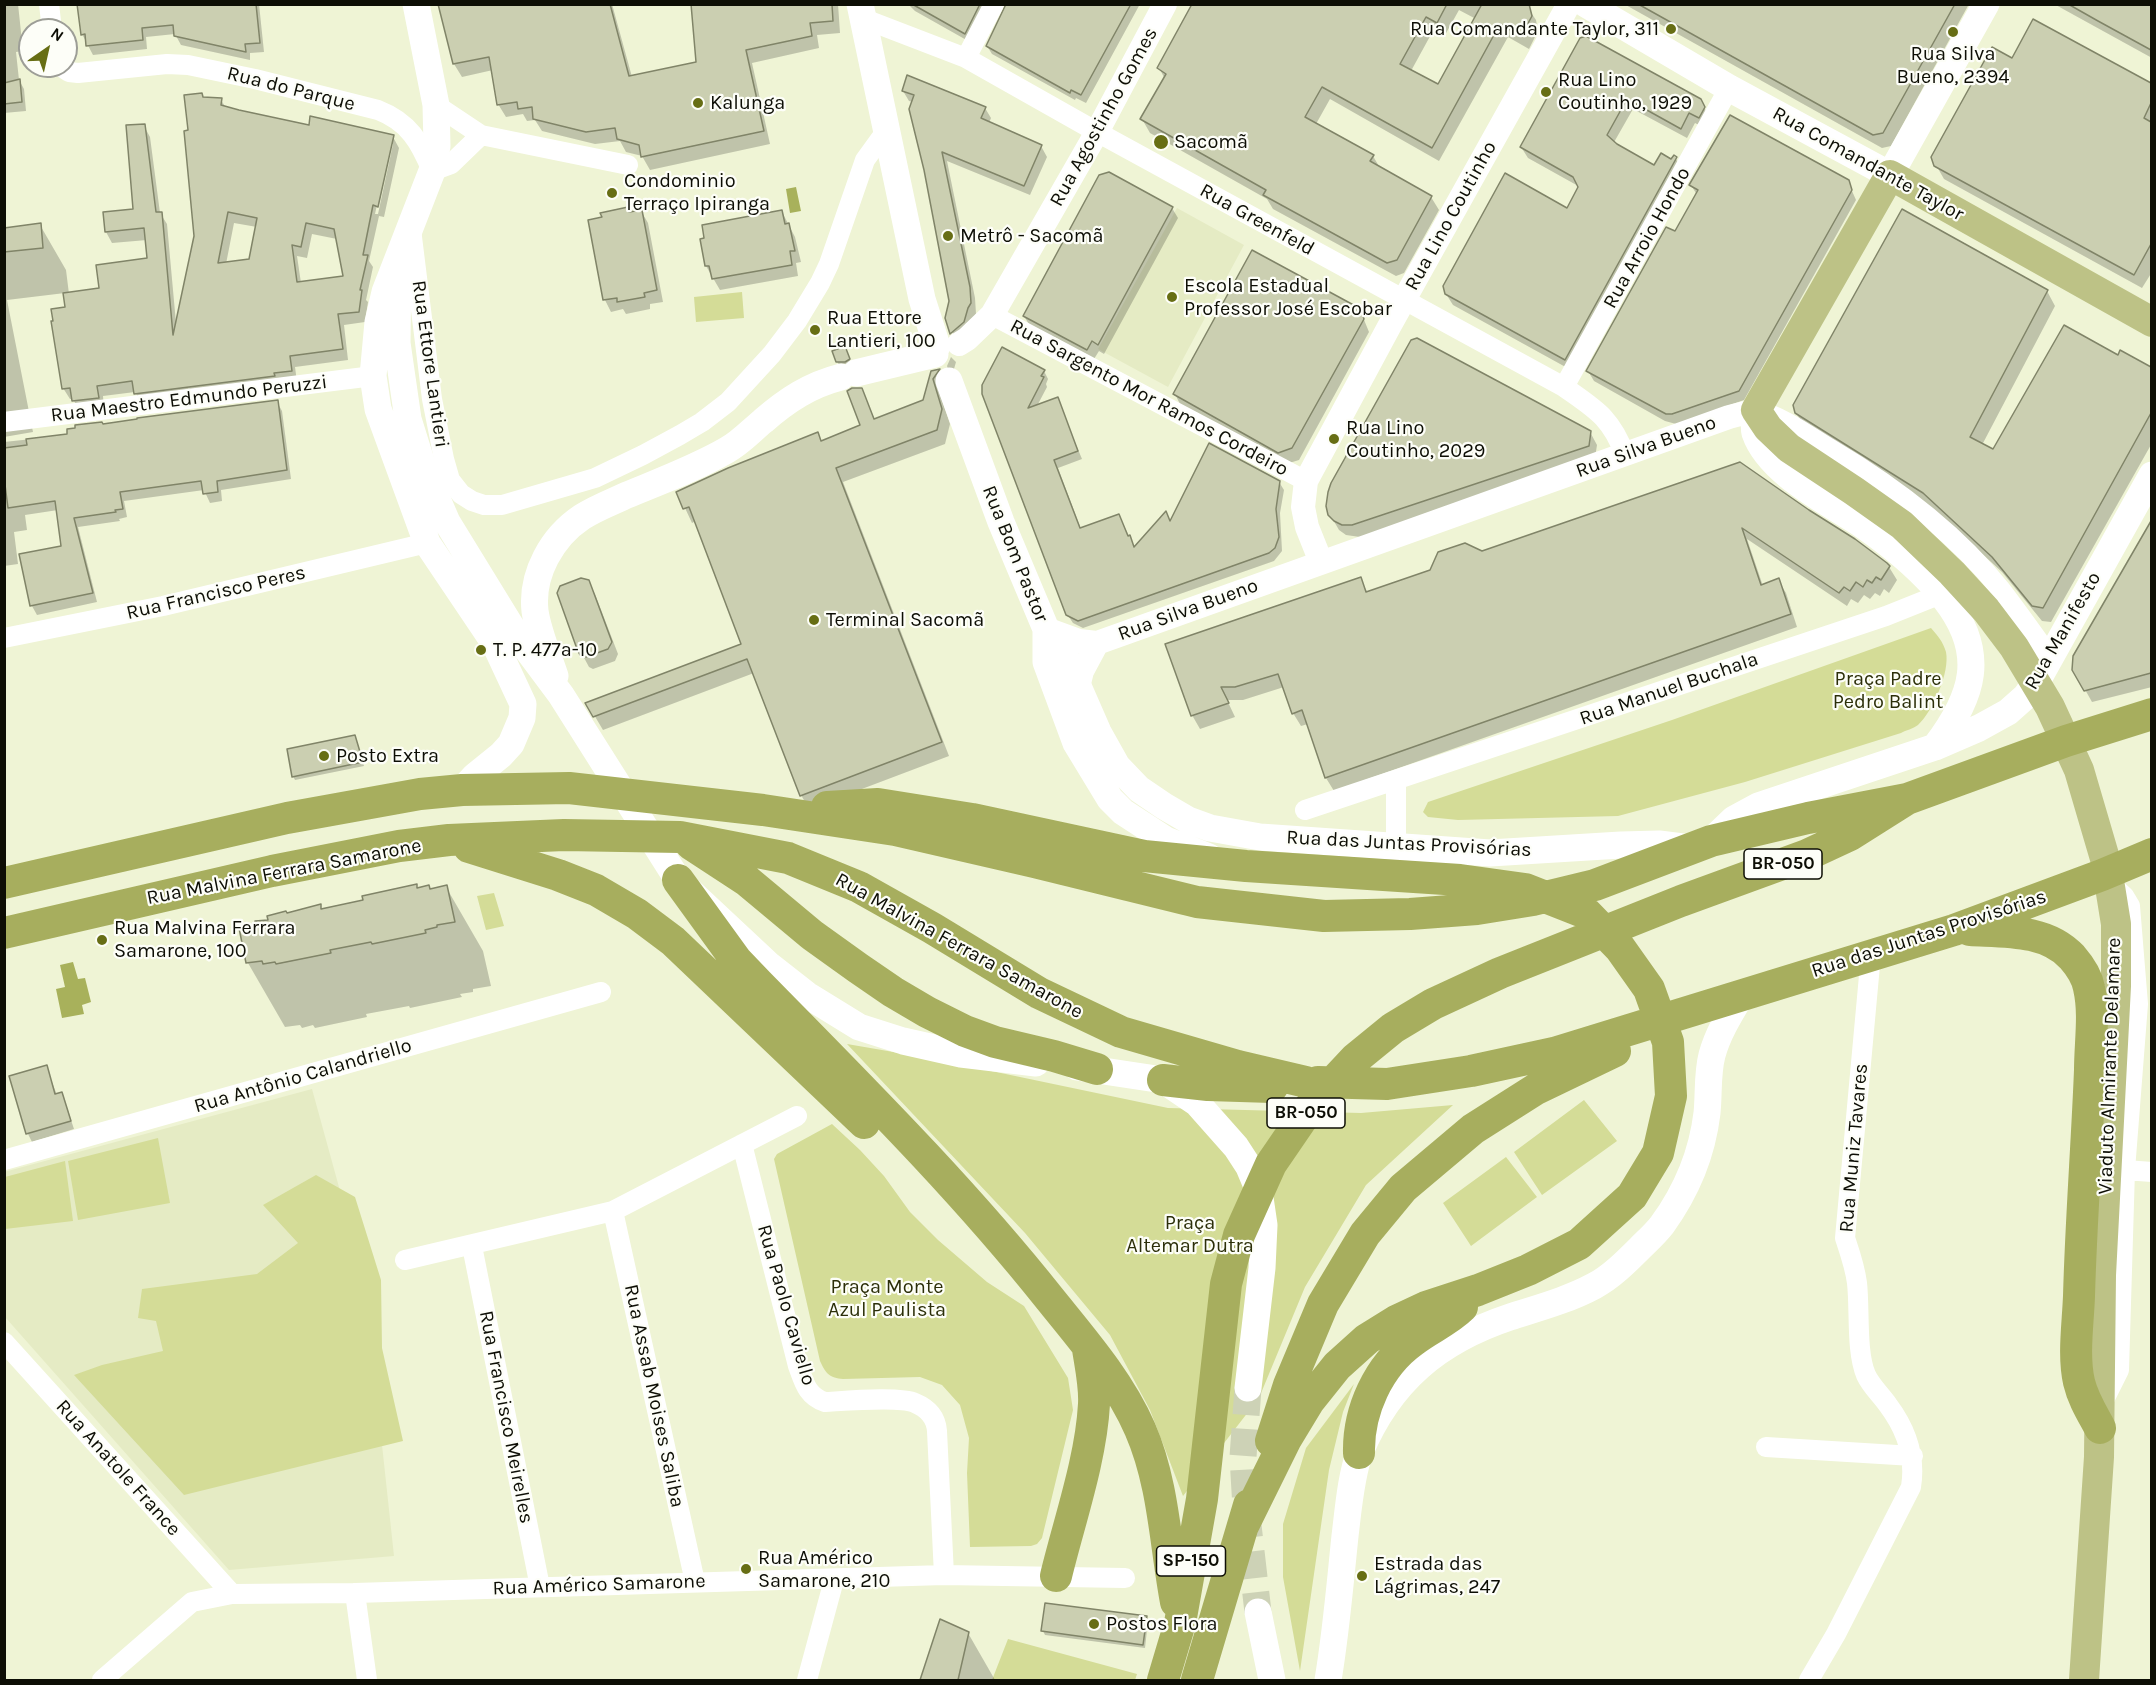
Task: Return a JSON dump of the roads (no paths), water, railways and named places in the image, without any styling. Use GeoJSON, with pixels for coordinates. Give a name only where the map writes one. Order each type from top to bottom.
{"type":"FeatureCollection","features":[{"type":"Feature","properties":{"kind":"highway","name":"Rua das Juntas Provisórias"},"geometry":{"type":"LineString","coordinates":[[1701,845],[1808,818],[1907,799],[2066,741],[2151,714]]}},
{"type":"Feature","properties":{"kind":"highway"},"geometry":{"type":"LineString","coordinates":[[4,883],[287,818],[420,794],[462,790],[569,788],[763,810],[895,830],[1197,903],[1324,915],[1410,914],[1477,909],[1533,900],[1595,885],[1701,845]]}},
{"type":"Feature","properties":{"kind":"highway","name":"Rua das Juntas Provisórias"},"geometry":{"type":"LineString","coordinates":[[1202,1499],[1226,1284],[1239,1234],[1271,1164],[1310,1107],[1355,1059],[1393,1028],[1433,1004],[1500,973],[1807,855],[1850,835],[1907,799]]}},
{"type":"Feature","properties":{"kind":"highway"},"geometry":{"type":"LineString","coordinates":[[763,810],[878,804],[972,819],[1144,856],[1237,865],[1460,880],[1525,889],[1586,913],[1620,948],[1648,988],[1668,1042],[1671,1096],[1658,1152],[1632,1196],[1579,1244],[1528,1270],[1426,1307],[1396,1321],[1367,1339],[1336,1366],[1309,1401],[1292,1429],[1243,1526]]}},
{"type":"Feature","properties":{"kind":"highway","name":"Rua Malvina Ferrara Samarone"},"geometry":{"type":"LineString","coordinates":[[4,933],[292,867],[399,846],[448,840],[564,835],[680,837],[788,858],[858,887],[932,928],[1039,993],[1121,1032],[1238,1066],[1306,1082]]}},
{"type":"Feature","properties":{"kind":"highway"},"geometry":{"type":"LineString","coordinates":[[680,837],[746,880],[812,935],[858,969],[927,1012],[965,1031],[994,1042],[1097,1069]]}},
{"type":"Feature","properties":{"kind":"highway"},"geometry":{"type":"LineString","coordinates":[[448,840],[558,875],[596,890],[637,914],[673,941],[835,1093],[938,1198],[976,1232],[1025,1269]]}},
{"type":"Feature","properties":{"kind":"highway","name":"Rua das Juntas Provisórias"},"geometry":{"type":"LineString","coordinates":[[1704,1007],[1954,930],[2102,875],[2151,854]]}},
{"type":"Feature","properties":{"kind":"highway"},"geometry":{"type":"LineString","coordinates":[[678,880],[736,960],[954,1184],[1087,1346],[1124,1398],[1140,1429],[1154,1465],[1180,1623]]}},
{"type":"Feature","properties":{"kind":"highway"},"geometry":{"type":"LineString","coordinates":[[1954,930],[2018,932],[2042,937],[2058,945],[2071,956],[2081,968],[2089,986],[2091,1003],[2089,1096],[2076,1353],[2079,1381],[2085,1398],[2099,1406]]}},
{"type":"Feature","properties":{"kind":"highway"},"geometry":{"type":"LineString","coordinates":[[1163,1080],[1208,1085],[1275,1087],[1306,1082],[1354,1085],[1387,1084],[1471,1071],[1554,1053],[1704,1007]]}},
{"type":"Feature","properties":{"kind":"highway"},"geometry":{"type":"LineString","coordinates":[[1243,1526],[1289,1385],[1323,1304],[1365,1234],[1403,1188],[1473,1129],[1536,1089],[1704,1007]]}},
{"type":"Feature","properties":{"kind":"highway"},"geometry":{"type":"LineString","coordinates":[[1359,1453],[1360,1424],[1365,1406],[1396,1356],[1410,1342],[1453,1316],[1474,1291]]}},
{"type":"Feature","properties":{"kind":"highway"},"geometry":{"type":"LineString","coordinates":[[1056,1576],[1091,1432],[1094,1402],[1093,1377],[1087,1346]]}},
{"type":"Feature","properties":{"kind":"highway","name":"SP-150"},"geometry":{"type":"LineString","coordinates":[[1163,1680],[1180,1623],[1202,1499]]}},
{"type":"Feature","properties":{"kind":"highway","name":"SP-150"},"geometry":{"type":"LineString","coordinates":[[1197,1680],[1243,1526]]}},
{"type":"Feature","properties":{"kind":"main road"},"geometry":{"type":"LineString","coordinates":[[416,4],[436,105],[437,146],[432,171],[385,292],[378,322],[373,376],[378,409],[427,543],[495,644],[523,704],[522,718],[511,744],[462,790]]}},
{"type":"Feature","properties":{"kind":"main road","name":"Rua Comandante Taylor"},"geometry":{"type":"LineString","coordinates":[[1586,4],[1729,88],[2149,319]]}},
{"type":"Feature","properties":{"kind":"main road"},"geometry":{"type":"LineString","coordinates":[[1701,845],[1734,819],[1758,806],[1935,747],[1960,711],[1969,688],[1972,661],[1968,637],[1956,614],[1941,594],[1900,553],[1864,526],[1809,492],[1782,469],[1754,431],[1756,410],[1986,4]]}},
{"type":"Feature","properties":{"kind":"main road"},"geometry":{"type":"LineString","coordinates":[[561,694],[535,611],[535,590],[539,571],[548,552],[564,533],[582,517],[603,506],[704,463],[731,448],[794,397],[819,383],[944,348],[922,299],[861,11]]}},
{"type":"Feature","properties":{"kind":"main road"},"geometry":{"type":"LineString","coordinates":[[398,262],[397,343],[399,371],[408,419],[422,464],[447,522],[517,636],[561,694],[678,880],[770,966],[807,995],[859,1027],[903,1041],[961,1054],[1097,1069],[1163,1080],[1197,1103],[1240,1154],[1249,1167],[1259,1191],[1264,1226],[1248,1388]]}},
{"type":"Feature","properties":{"kind":"main road","name":"Rua Bom Pastor"},"geometry":{"type":"LineString","coordinates":[[949,381],[1001,522],[1046,629],[1046,662],[1076,743],[1110,799],[1135,822],[1166,840],[1237,865]]}},
{"type":"Feature","properties":{"kind":"main road","name":"Viaduto Almirante Delamare"},"geometry":{"type":"LineString","coordinates":[[1756,410],[1770,430],[1789,448],[1902,525],[1952,573],[1986,610],[2014,647],[2050,707],[2079,770],[2106,862],[2116,924],[2115,1038],[2101,1275],[2099,1406],[2084,1680]]}},
{"type":"Feature","properties":{"kind":"main road","name":"Rua Manifesto"},"geometry":{"type":"LineString","coordinates":[[1935,747],[1994,721],[2026,696],[2151,475]]}},
{"type":"Feature","properties":{"kind":"main road","name":"Rua das Juntas Provisórias"},"geometry":{"type":"LineString","coordinates":[[1046,629],[1064,652],[1098,732],[1117,766],[1139,789],[1188,820],[1210,828],[1260,837],[1490,853],[1621,845],[1701,845]]}},
{"type":"Feature","properties":{"kind":"main road"},"geometry":{"type":"LineString","coordinates":[[1326,1676],[1348,1509],[1359,1453],[1382,1410],[1411,1373],[1432,1355],[1476,1329],[1595,1286],[1616,1270],[1660,1227],[1679,1199],[1695,1167],[1707,1112],[1711,1058],[1724,1023],[1742,994]]}},
{"type":"Feature","properties":{"kind":"main road"},"geometry":{"type":"LineString","coordinates":[[1258,1612],[1274,1676]]}},
{"type":"Feature","properties":{"kind":"street"},"geometry":{"type":"LineString","coordinates":[[966,58],[994,4]]}},
{"type":"Feature","properties":{"kind":"street","name":"Rua Agostinho Gomes"},"geometry":{"type":"LineString","coordinates":[[944,348],[967,339],[992,315],[1097,132],[1165,4]]}},
{"type":"Feature","properties":{"kind":"street","name":"Rua Lino Coutinho"},"geometry":{"type":"LineString","coordinates":[[1322,562],[1307,527],[1303,507],[1306,481],[1569,4]]}},
{"type":"Feature","properties":{"kind":"street","name":"Rua Greenfeld"},"geometry":{"type":"LineString","coordinates":[[861,11],[966,58],[1564,387],[1600,412],[1618,436],[1625,455]]}},
{"type":"Feature","properties":{"kind":"street","name":"Rua do Parque"},"geometry":{"type":"LineString","coordinates":[[78,74],[167,64],[188,64],[378,110],[405,125],[425,153],[432,171]]}},
{"type":"Feature","properties":{"kind":"street","name":"Rua Arroio Hondo"},"geometry":{"type":"LineString","coordinates":[[1564,387],[1729,88]]}},
{"type":"Feature","properties":{"kind":"street"},"geometry":{"type":"LineString","coordinates":[[436,105],[480,135],[628,165]]}},
{"type":"Feature","properties":{"kind":"street","name":"Rua Ettore Lantieri"},"geometry":{"type":"LineString","coordinates":[[411,229],[432,399],[450,480],[461,494],[472,501],[484,505],[502,505],[595,478],[680,435],[729,402],[772,354],[797,321],[820,283],[829,264],[865,160],[886,130]]}},
{"type":"Feature","properties":{"kind":"street"},"geometry":{"type":"LineString","coordinates":[[432,171],[451,164],[480,135]]}},
{"type":"Feature","properties":{"kind":"street","name":"Rua Sargento Mor Ramos Cordeiro"},"geometry":{"type":"LineString","coordinates":[[992,315],[1306,481]]}},
{"type":"Feature","properties":{"kind":"street","name":"Rua Maestro Edmundo Peruzzi"},"geometry":{"type":"LineString","coordinates":[[4,422],[373,376]]}},
{"type":"Feature","properties":{"kind":"street"},"geometry":{"type":"LineString","coordinates":[[1756,410],[1772,414],[1841,456],[1891,488],[1931,519],[2000,589],[2050,657]]}},
{"type":"Feature","properties":{"kind":"street","name":"Rua Silva Bueno"},"geometry":{"type":"LineString","coordinates":[[1046,629],[1079,641],[1097,643],[1735,414],[1756,410]]}},
{"type":"Feature","properties":{"kind":"street","name":"Rua Francisco Peres"},"geometry":{"type":"LineString","coordinates":[[4,638],[162,606],[427,543]]}},
{"type":"Feature","properties":{"kind":"street","name":"Rua Manuel Buchala"},"geometry":{"type":"LineString","coordinates":[[1305,810],[1886,616],[1941,594]]}},
{"type":"Feature","properties":{"kind":"street","name":"Rua Silva Bueno"},"geometry":{"type":"LineString","coordinates":[[1078,687],[1082,671],[1097,643]]}},
{"type":"Feature","properties":{"kind":"street"},"geometry":{"type":"LineString","coordinates":[[1396,781],[1396,846]]}},
{"type":"Feature","properties":{"kind":"street"},"geometry":{"type":"LineString","coordinates":[[2099,1406],[2119,1370],[2126,1170],[2139,1004],[2130,906],[2124,896],[2102,875]]}},
{"type":"Feature","properties":{"kind":"street","name":"Rua Muniz Tavares"},"geometry":{"type":"LineString","coordinates":[[1872,954],[1845,1238],[1857,1283],[1862,1362],[1867,1377],[1890,1407],[1913,1456]]}},
{"type":"Feature","properties":{"kind":"street","name":"Rua Antônio Calandriello"},"geometry":{"type":"LineString","coordinates":[[4,1160],[601,992]]}},
{"type":"Feature","properties":{"kind":"street"},"geometry":{"type":"LineString","coordinates":[[405,1260],[613,1211],[797,1116]]}},
{"type":"Feature","properties":{"kind":"street","name":"Rua Paolo Caviello"},"geometry":{"type":"LineString","coordinates":[[742,1144],[798,1366],[808,1390],[817,1400],[825,1402],[901,1400],[913,1402],[929,1412],[935,1419],[944,1575]]}},
{"type":"Feature","properties":{"kind":"street"},"geometry":{"type":"LineString","coordinates":[[2126,1170],[2151,1172]]}},
{"type":"Feature","properties":{"kind":"street","name":"Rua Assab Moises Saliba"},"geometry":{"type":"LineString","coordinates":[[613,1211],[695,1582]]}},
{"type":"Feature","properties":{"kind":"street","name":"Rua Francisco Meirelles"},"geometry":{"type":"LineString","coordinates":[[472,1246],[540,1587]]}},
{"type":"Feature","properties":{"kind":"street","name":"Rua Anatole France"},"geometry":{"type":"LineString","coordinates":[[4,1342],[232,1594]]}},
{"type":"Feature","properties":{"kind":"street"},"geometry":{"type":"LineString","coordinates":[[1766,1447],[1913,1456],[1914,1472],[1911,1486],[1836,1634],[1809,1680]]}},
{"type":"Feature","properties":{"kind":"street","name":"Rua Américo Samarone"},"geometry":{"type":"LineString","coordinates":[[102,1680],[192,1602],[232,1594],[355,1593],[944,1575],[1125,1578]]}},
{"type":"Feature","properties":{"kind":"street"},"geometry":{"type":"LineString","coordinates":[[807,1680],[834,1580]]}},
{"type":"Feature","properties":{"kind":"street"},"geometry":{"type":"LineString","coordinates":[[355,1593],[367,1680]]}},
{"type":"Feature","properties":{"kind":"tunnel"},"geometry":{"type":"LineString","coordinates":[[1248,1388],[1243,1457],[1246,1508],[1258,1612]]}},
{"type":"Feature","properties":{"kind":"place","name":"Rua Comandante Taylor, 311"},"geometry":{"type":"Point","coordinates":[1671,29]}},
{"type":"Feature","properties":{"kind":"place","name":"Rua Silva Bueno, 2394"},"geometry":{"type":"Point","coordinates":[1953,32]}},
{"type":"Feature","properties":{"kind":"place","name":"Rua Lino Coutinho, 1929"},"geometry":{"type":"Point","coordinates":[1546,92]}},
{"type":"Feature","properties":{"kind":"place","name":"Kalunga"},"geometry":{"type":"Point","coordinates":[698,103]}},
{"type":"Feature","properties":{"kind":"place","name":"Sacomã"},"geometry":{"type":"Point","coordinates":[1161,142]}},
{"type":"Feature","properties":{"kind":"place","name":"Condominio Terraço Ipiranga"},"geometry":{"type":"Point","coordinates":[612,193]}},
{"type":"Feature","properties":{"kind":"place","name":"Metrô - Sacomã"},"geometry":{"type":"Point","coordinates":[948,236]}},
{"type":"Feature","properties":{"kind":"place","name":"Escola Estadual Professor José Escobar"},"geometry":{"type":"Point","coordinates":[1172,297]}},
{"type":"Feature","properties":{"kind":"place","name":"Rua Ettore Lantieri, 100"},"geometry":{"type":"Point","coordinates":[815,330]}},
{"type":"Feature","properties":{"kind":"place","name":"Rua Lino Coutinho, 2029"},"geometry":{"type":"Point","coordinates":[1334,439]}},
{"type":"Feature","properties":{"kind":"place","name":"Terminal Sacomã"},"geometry":{"type":"Point","coordinates":[814,620]}},
{"type":"Feature","properties":{"kind":"place","name":"T. P. 477a-10"},"geometry":{"type":"Point","coordinates":[481,650]}},
{"type":"Feature","properties":{"kind":"place","name":"Posto Extra"},"geometry":{"type":"Point","coordinates":[324,756]}},
{"type":"Feature","properties":{"kind":"place","name":"Rua Malvina Ferrara Samarone, 100"},"geometry":{"type":"Point","coordinates":[102,940]}},
{"type":"Feature","properties":{"kind":"place","name":"Rua Américo Samarone, 210"},"geometry":{"type":"Point","coordinates":[746,1569]}},
{"type":"Feature","properties":{"kind":"place","name":"Estrada das Lágrimas, 247"},"geometry":{"type":"Point","coordinates":[1362,1576]}},
{"type":"Feature","properties":{"kind":"place","name":"Postos Flora"},"geometry":{"type":"Point","coordinates":[1094,1624]}},
{"type":"Feature","properties":{"kind":"park label","name":"Praça Padre Pedro Balint"},"geometry":{"type":"Point","coordinates":[1888,690]}},
{"type":"Feature","properties":{"kind":"park label","name":"Praça Altemar Dutra"},"geometry":{"type":"Point","coordinates":[1190,1234]}},
{"type":"Feature","properties":{"kind":"park label","name":"Praça Monte Azul Paulista"},"geometry":{"type":"Point","coordinates":[887,1298]}}]}
